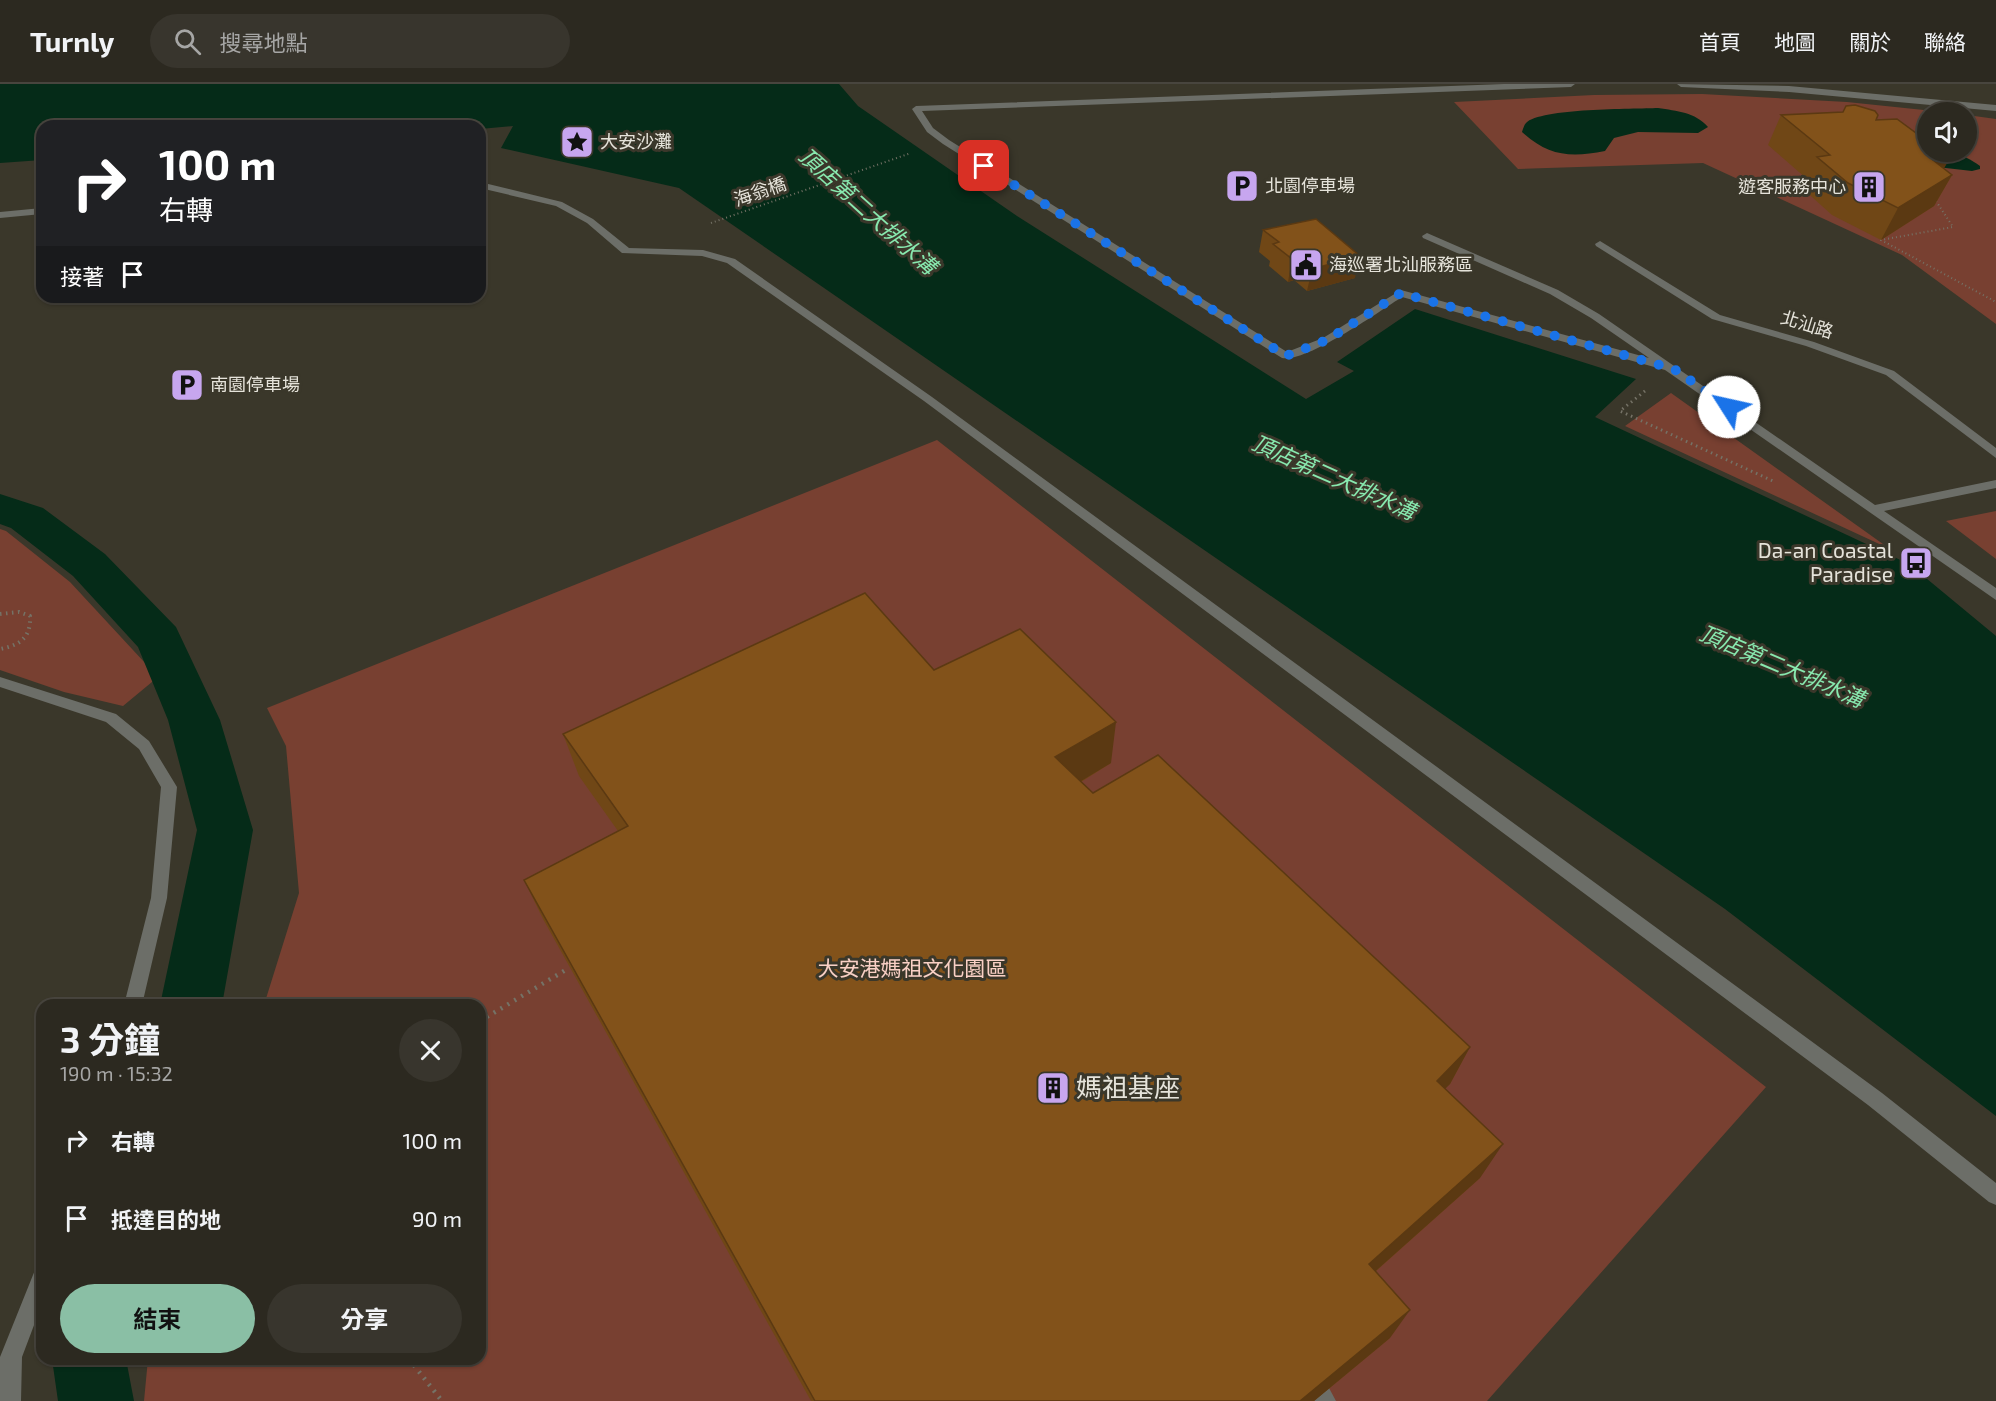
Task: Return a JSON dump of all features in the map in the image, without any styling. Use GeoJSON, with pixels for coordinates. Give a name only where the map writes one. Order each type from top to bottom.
{"type":"FeatureCollection","features":[{"type":"Feature","properties":{"kind":"street"},"geometry":{"type":"LineString","coordinates":[[1571,84],[916,110],[930,130],[946,142],[1286,356],[1327,340],[1401,293],[1674,369]]}},
{"type":"Feature","properties":{"kind":"street"},"geometry":{"type":"LineString","coordinates":[[1681,84],[1789,88],[1996,108]]}},
{"type":"Feature","properties":{"kind":"street"},"geometry":{"type":"LineString","coordinates":[[486,186],[559,204],[590,221],[626,251],[703,253],[731,261],[937,406],[1865,1092],[1996,1195]]}},
{"type":"Feature","properties":{"kind":"street"},"geometry":{"type":"LineString","coordinates":[[0,215],[36,212]]}},
{"type":"Feature","properties":{"kind":"street"},"geometry":{"type":"LineString","coordinates":[[1427,236],[1554,292],[1596,316],[1996,595]]}},
{"type":"Feature","properties":{"kind":"street","name":"北汕路"},"geometry":{"type":"LineString","coordinates":[[1600,244],[1716,317],[1810,344],[1890,373],[1996,454]]}},
{"type":"Feature","properties":{"kind":"street"},"geometry":{"type":"LineString","coordinates":[[1874,509],[1996,484]]}},
{"type":"Feature","properties":{"kind":"street"},"geometry":{"type":"LineString","coordinates":[[0,682],[111,718],[144,745],[169,787],[159,898],[134,999]]}},
{"type":"Feature","properties":{"kind":"street"},"geometry":{"type":"LineString","coordinates":[[0,1375],[11,1357],[36,1292]]}},
{"type":"Feature","properties":{"kind":"street"},"geometry":{"type":"LineString","coordinates":[[10,1401],[11,1357]]}},
{"type":"Feature","properties":{"kind":"path","name":"海翁橋"},"geometry":{"type":"LineString","coordinates":[[709,224],[921,150]]}},
{"type":"Feature","properties":{"kind":"path"},"geometry":{"type":"LineString","coordinates":[[1936,201],[1953,227],[1881,240],[1996,302]]}},
{"type":"Feature","properties":{"kind":"path"},"geometry":{"type":"LineString","coordinates":[[1674,369],[1620,411],[1777,482]]}},
{"type":"Feature","properties":{"kind":"path"},"geometry":{"type":"LineString","coordinates":[[0,614],[24,612],[30,616],[31,626],[31,633],[24,640],[16,645],[0,649]]}},
{"type":"Feature","properties":{"kind":"path"},"geometry":{"type":"LineString","coordinates":[[486,1017],[569,968]]}},
{"type":"Feature","properties":{"kind":"path"},"geometry":{"type":"LineString","coordinates":[[414,1365],[442,1401]]}},
{"type":"Feature","properties":{"kind":"green space"},"geometry":{"type":"Polygon","coordinates":[[[1702,94],[1847,102],[1917,109],[1917,162],[1977,162],[1977,116],[1996,119],[1996,324],[1902,255],[1703,163],[1518,169],[1454,102],[1594,95],[1702,94]]]}},
{"type":"Feature","properties":{"kind":"green space"},"geometry":{"type":"Polygon","coordinates":[[[1671,393],[1890,549],[1625,426],[1671,393]]]}},
{"type":"Feature","properties":{"kind":"green space","name":"大安港媽祖文化園區"},"geometry":{"type":"Polygon","coordinates":[[[937,440],[1766,1087],[1487,1401],[144,1401],[147,1365],[486,1365],[486,999],[266,999],[299,893],[286,746],[267,708],[937,440]]]}},
{"type":"Feature","properties":{"kind":"green space"},"geometry":{"type":"Polygon","coordinates":[[[1996,511],[1996,559],[1946,521],[1996,511]]]}},
{"type":"Feature","properties":{"kind":"green space"},"geometry":{"type":"Polygon","coordinates":[[[0,529],[6,531],[70,582],[158,677],[123,706],[64,692],[0,670],[0,529]]]}},
{"type":"Feature","properties":{"kind":"water","name":"頂店第二大排水溝"},"geometry":{"type":"Polygon","coordinates":[[[0,84],[839,84],[858,106],[1017,216],[1306,399],[1354,371],[1337,362],[1415,309],[1636,379],[1595,417],[1909,564],[1996,636],[1996,1116],[1725,909],[679,188],[501,148],[513,126],[486,128],[486,120],[36,120],[36,160],[0,163],[0,84]]]}},
{"type":"Feature","properties":{"kind":"water"},"geometry":{"type":"Polygon","coordinates":[[[1658,108],[1691,115],[1708,127],[1698,133],[1638,132],[1614,138],[1605,151],[1581,154],[1550,150],[1522,132],[1526,123],[1549,114],[1588,110],[1658,108]]]}},
{"type":"Feature","properties":{"kind":"water"},"geometry":{"type":"Polygon","coordinates":[[[1934,162],[1974,162],[1980,166],[1980,169],[1972,171],[1937,167],[1934,162]]]}},
{"type":"Feature","properties":{"kind":"building"},"geometry":{"type":"Polygon","coordinates":[[[1855,105],[1875,111],[1878,115],[1876,120],[1897,119],[1917,134],[1917,162],[1936,162],[1952,175],[1898,208],[1848,183],[1817,157],[1830,155],[1781,115],[1843,112],[1846,106],[1855,105]]]}},
{"type":"Feature","properties":{"kind":"building"},"geometry":{"type":"Polygon","coordinates":[[[1316,219],[1360,256],[1312,269],[1298,258],[1292,259],[1273,244],[1279,242],[1263,230],[1316,219]]]}},
{"type":"Feature","properties":{"kind":"building"},"geometry":{"type":"Polygon","coordinates":[[[865,593],[934,670],[1020,629],[1116,722],[1055,757],[1093,793],[1158,755],[1470,1047],[1437,1081],[1503,1144],[1369,1264],[1410,1310],[1300,1401],[815,1401],[524,880],[628,826],[563,734],[865,593]]]}},
{"type":"Feature","properties":{"kind":"waterway"},"geometry":{"type":"LineString","coordinates":[[0,508],[27,518],[89,565],[159,639],[194,720],[225,830],[192,999]]}},
{"type":"Feature","properties":{"kind":"waterway"},"geometry":{"type":"LineString","coordinates":[[90,1365],[96,1401]]}},
{"type":"Feature","properties":{"kind":"place","name":"大安沙灘"},"geometry":{"type":"Point","coordinates":[577,142]}},
{"type":"Feature","properties":{"kind":"place","name":"北園停車場"},"geometry":{"type":"Point","coordinates":[1242,186]}},
{"type":"Feature","properties":{"kind":"place","name":"遊客服務中心"},"geometry":{"type":"Point","coordinates":[1869,187]}},
{"type":"Feature","properties":{"kind":"place","name":"海巡署北汕服務區"},"geometry":{"type":"Point","coordinates":[1306,265]}},
{"type":"Feature","properties":{"kind":"place","name":"南園停車場"},"geometry":{"type":"Point","coordinates":[187,385]}},
{"type":"Feature","properties":{"kind":"place","name":"Da-an Coastal Paradise"},"geometry":{"type":"Point","coordinates":[1916,563]}},
{"type":"Feature","properties":{"kind":"place","name":"媽祖基座"},"geometry":{"type":"Point","coordinates":[1053,1088]}},
{"type":"Feature","properties":{"kind":"route"},"geometry":{"type":"LineString","coordinates":[[984,166],[1286,356],[1323,343],[1401,293],[1674,369],[1729,407]]}}]}
